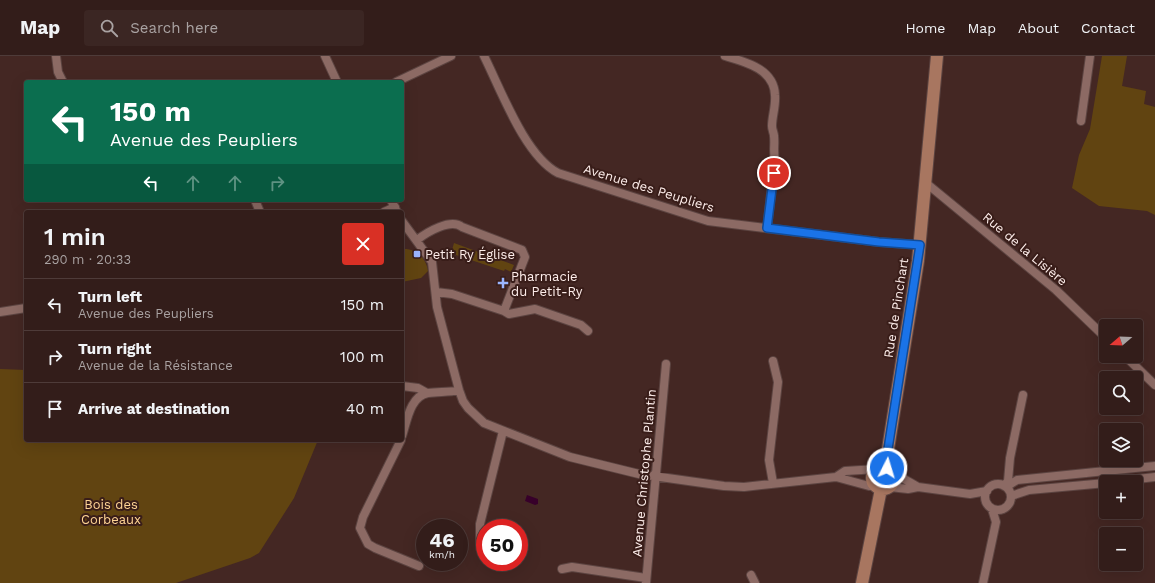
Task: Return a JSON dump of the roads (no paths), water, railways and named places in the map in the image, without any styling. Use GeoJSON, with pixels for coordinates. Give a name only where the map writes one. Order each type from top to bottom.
{"type":"FeatureCollection","features":[{"type":"Feature","properties":{"kind":"main road","name":"Rue de Pinchart"},"geometry":{"type":"LineString","coordinates":[[885,470],[920,245],[937,56]]}},
{"type":"Feature","properties":{"kind":"main road"},"geometry":{"type":"LineString","coordinates":[[862,583],[882,487],[894,479],[885,470],[872,478],[882,487]]}},
{"type":"Feature","properties":{"kind":"street"},"geometry":{"type":"LineString","coordinates":[[56,56],[58,72],[62,80]]}},
{"type":"Feature","properties":{"kind":"street"},"geometry":{"type":"LineString","coordinates":[[325,56],[336,80]]}},
{"type":"Feature","properties":{"kind":"street"},"geometry":{"type":"LineString","coordinates":[[400,80],[451,56]]}},
{"type":"Feature","properties":{"kind":"street","name":"Avenue des Peupliers"},"geometry":{"type":"LineString","coordinates":[[484,56],[527,144],[545,165],[551,169],[708,221],[879,242],[920,245]]}},
{"type":"Feature","properties":{"kind":"street"},"geometry":{"type":"LineString","coordinates":[[725,56],[745,62],[764,72],[769,78],[775,95],[772,126],[774,136],[773,151],[775,160],[767,228]]}},
{"type":"Feature","properties":{"kind":"street"},"geometry":{"type":"LineString","coordinates":[[1081,121],[1090,56]]}},
{"type":"Feature","properties":{"kind":"street","name":"Rue de la Lisière"},"geometry":{"type":"LineString","coordinates":[[926,183],[1056,290],[1099,331]]}},
{"type":"Feature","properties":{"kind":"street"},"geometry":{"type":"LineString","coordinates":[[404,224],[432,262],[440,318],[459,390],[463,401],[484,423],[570,457],[639,474],[656,475],[724,486],[744,487],[836,477],[869,486],[908,489],[918,487],[970,494],[987,491]]}},
{"type":"Feature","properties":{"kind":"street"},"geometry":{"type":"LineString","coordinates":[[417,240],[450,224],[458,224],[462,227],[522,250],[525,257],[504,311]]}},
{"type":"Feature","properties":{"kind":"street"},"geometry":{"type":"LineString","coordinates":[[436,292],[452,294],[511,314],[535,310],[581,325],[588,331]]}},
{"type":"Feature","properties":{"kind":"street"},"geometry":{"type":"LineString","coordinates":[[0,312],[24,308]]}},
{"type":"Feature","properties":{"kind":"street"},"geometry":{"type":"LineString","coordinates":[[773,361],[778,382],[770,460],[773,483]]}},
{"type":"Feature","properties":{"kind":"street"},"geometry":{"type":"LineString","coordinates":[[1132,363],[1155,385]]}},
{"type":"Feature","properties":{"kind":"street","name":"Avenue Christophe Plantin"},"geometry":{"type":"LineString","coordinates":[[646,581],[666,364]]}},
{"type":"Feature","properties":{"kind":"street"},"geometry":{"type":"LineString","coordinates":[[404,386],[418,388],[427,393]]}},
{"type":"Feature","properties":{"kind":"street"},"geometry":{"type":"LineString","coordinates":[[404,430],[414,402],[418,397],[427,393],[459,390]]}},
{"type":"Feature","properties":{"kind":"street"},"geometry":{"type":"LineString","coordinates":[[1003,486],[1008,481],[1008,467],[1023,395]]}},
{"type":"Feature","properties":{"kind":"street"},"geometry":{"type":"LineString","coordinates":[[482,519],[503,430]]}},
{"type":"Feature","properties":{"kind":"street"},"geometry":{"type":"LineString","coordinates":[[400,442],[363,517],[360,528],[368,544],[416,565]]}},
{"type":"Feature","properties":{"kind":"street"},"geometry":{"type":"LineString","coordinates":[[986,501],[987,491],[991,486],[1003,486],[1017,480],[1155,466]]}},
{"type":"Feature","properties":{"kind":"street"},"geometry":{"type":"LineString","coordinates":[[1008,467],[1017,480]]}},
{"type":"Feature","properties":{"kind":"street"},"geometry":{"type":"LineString","coordinates":[[836,477],[844,471],[885,470],[918,487]]}},
{"type":"Feature","properties":{"kind":"street"},"geometry":{"type":"LineString","coordinates":[[1143,478],[1155,477]]}},
{"type":"Feature","properties":{"kind":"street"},"geometry":{"type":"LineString","coordinates":[[1011,496],[1029,490],[1099,484]]}},
{"type":"Feature","properties":{"kind":"street"},"geometry":{"type":"LineString","coordinates":[[983,583],[996,522],[1004,509],[1010,504],[1011,496],[1003,486]]}},
{"type":"Feature","properties":{"kind":"street"},"geometry":{"type":"LineString","coordinates":[[970,494],[978,499],[986,501],[992,509],[996,522]]}},
{"type":"Feature","properties":{"kind":"street"},"geometry":{"type":"LineString","coordinates":[[992,509],[1004,509]]}},
{"type":"Feature","properties":{"kind":"street"},"geometry":{"type":"LineString","coordinates":[[562,569],[572,567],[646,581]]}},
{"type":"Feature","properties":{"kind":"street"},"geometry":{"type":"LineString","coordinates":[[751,575],[755,583]]}},
{"type":"Feature","properties":{"kind":"place","name":"Petit Ry Église"},"geometry":{"type":"Point","coordinates":[417,254]}},
{"type":"Feature","properties":{"kind":"place","name":"Pharmacie du Petit-Ry"},"geometry":{"type":"Point","coordinates":[503,283]}},
{"type":"Feature","properties":{"kind":"park label","name":"Bois des Corbeaux"},"geometry":{"type":"Point","coordinates":[111,512]}}]}
